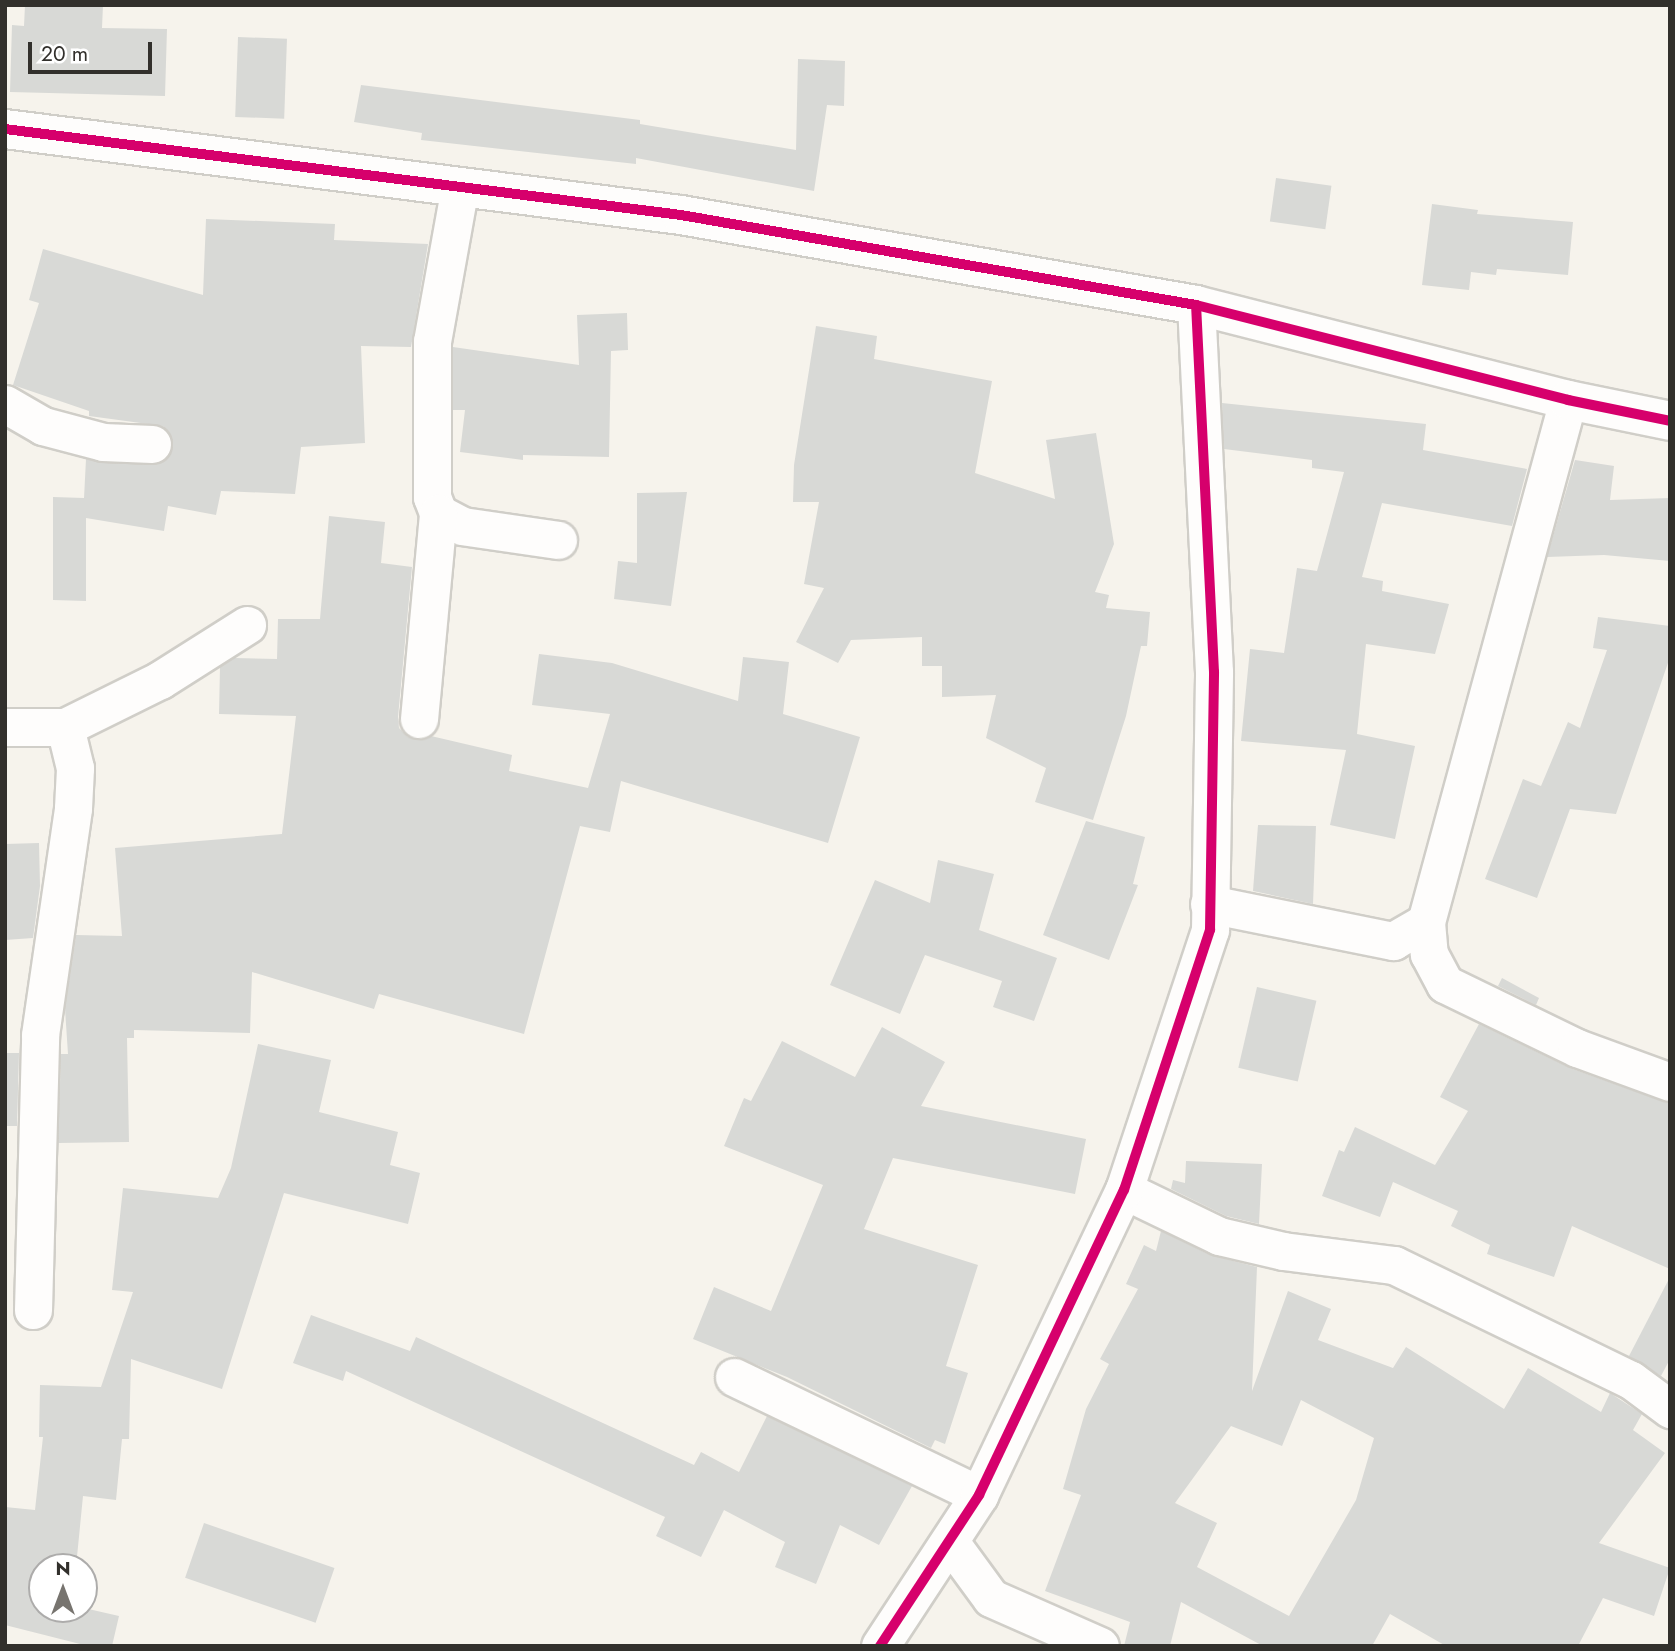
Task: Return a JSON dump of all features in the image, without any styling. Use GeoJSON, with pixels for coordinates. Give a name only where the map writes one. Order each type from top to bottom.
{"type":"FeatureCollection","features":[{"type":"Feature","properties":{"kind":"street"},"geometry":{"type":"LineString","coordinates":[[5,129],[681,215],[1196,305],[1569,400],[1670,421]]}},
{"type":"Feature","properties":{"kind":"street"},"geometry":{"type":"LineString","coordinates":[[419,719],[438,513],[432,497],[432,341],[460,187]]}},
{"type":"Feature","properties":{"kind":"street"},"geometry":{"type":"LineString","coordinates":[[880,1646],[979,1495],[1124,1189],[1210,929],[1214,671],[1196,305]]}},
{"type":"Feature","properties":{"kind":"street"},"geometry":{"type":"LineString","coordinates":[[1569,400],[1426,922],[1429,954],[1445,984],[1577,1048],[1670,1082]]}},
{"type":"Feature","properties":{"kind":"street"},"geometry":{"type":"LineString","coordinates":[[5,404],[43,426],[103,442],[152,444]]}},
{"type":"Feature","properties":{"kind":"street"},"geometry":{"type":"LineString","coordinates":[[438,513],[462,526],[558,540]]}},
{"type":"Feature","properties":{"kind":"street"},"geometry":{"type":"LineString","coordinates":[[5,727],[65,727],[160,680],[247,625]]}},
{"type":"Feature","properties":{"kind":"street"},"geometry":{"type":"LineString","coordinates":[[33,1310],[40,1035],[73,808],[75,768],[65,727]]}},
{"type":"Feature","properties":{"kind":"street"},"geometry":{"type":"LineString","coordinates":[[1209,904],[1393,941],[1426,922]]}},
{"type":"Feature","properties":{"kind":"street"},"geometry":{"type":"LineString","coordinates":[[1124,1189],[1219,1236],[1283,1251],[1394,1265],[1631,1380],[1670,1409]]}},
{"type":"Feature","properties":{"kind":"street"},"geometry":{"type":"LineString","coordinates":[[734,1377],[979,1495]]}},
{"type":"Feature","properties":{"kind":"street"},"geometry":{"type":"LineString","coordinates":[[950,1542],[991,1598],[1100,1646]]}},
{"type":"Feature","properties":{"kind":"building"},"geometry":{"type":"Polygon","coordinates":[[[25,5],[103,5],[102,28],[167,29],[165,96],[10,92],[12,25],[24,26],[25,5]]]}},
{"type":"Feature","properties":{"kind":"building"},"geometry":{"type":"Polygon","coordinates":[[[238,37],[287,39],[284,119],[235,117],[238,37]]]}},
{"type":"Feature","properties":{"kind":"building"},"geometry":{"type":"Polygon","coordinates":[[[798,59],[845,61],[844,106],[827,105],[814,191],[636,158],[636,164],[421,140],[422,133],[354,122],[361,85],[640,120],[640,124],[796,150],[798,59]]]}},
{"type":"Feature","properties":{"kind":"building"},"geometry":{"type":"Polygon","coordinates":[[[1276,178],[1331,186],[1325,229],[1270,222],[1276,178]]]}},
{"type":"Feature","properties":{"kind":"building"},"geometry":{"type":"Polygon","coordinates":[[[1432,204],[1478,210],[1477,214],[1573,222],[1568,275],[1497,269],[1496,275],[1471,272],[1469,290],[1422,285],[1432,204]]]}},
{"type":"Feature","properties":{"kind":"building"},"geometry":{"type":"Polygon","coordinates":[[[206,219],[335,224],[334,240],[428,244],[411,347],[361,346],[365,443],[301,447],[295,494],[221,491],[216,515],[168,506],[164,531],[86,518],[86,601],[53,600],[53,497],[84,498],[86,459],[152,465],[169,456],[173,444],[163,426],[89,416],[89,411],[13,385],[39,303],[29,300],[43,249],[203,295],[206,219]]]}},
{"type":"Feature","properties":{"kind":"building"},"geometry":{"type":"Polygon","coordinates":[[[627,313],[628,350],[611,351],[609,457],[523,455],[523,460],[460,452],[465,410],[453,410],[453,347],[579,365],[577,315],[627,313]]]}},
{"type":"Feature","properties":{"kind":"building"},"geometry":{"type":"Polygon","coordinates":[[[816,326],[877,336],[874,359],[992,381],[975,473],[1055,499],[1046,440],[1096,433],[1114,544],[1095,592],[1109,595],[1106,608],[1150,612],[1147,646],[1141,646],[1126,716],[1093,820],[1035,802],[1046,768],[986,738],[996,695],[942,697],[942,666],[922,666],[922,637],[851,640],[838,663],[796,642],[824,588],[804,584],[819,502],[793,502],[794,465],[816,326]]]}},
{"type":"Feature","properties":{"kind":"building"},"geometry":{"type":"Polygon","coordinates":[[[1222,403],[1426,424],[1423,450],[1527,469],[1512,526],[1382,503],[1362,577],[1383,581],[1382,591],[1449,604],[1435,654],[1366,644],[1357,734],[1415,746],[1395,839],[1330,825],[1346,750],[1241,741],[1250,649],[1284,653],[1297,568],[1317,571],[1344,472],[1312,468],[1312,460],[1224,449],[1222,403]]]}},
{"type":"Feature","properties":{"kind":"building"},"geometry":{"type":"Polygon","coordinates":[[[1575,460],[1614,466],[1610,500],[1670,498],[1670,561],[1604,555],[1547,557],[1575,460]]]}},
{"type":"Feature","properties":{"kind":"building"},"geometry":{"type":"Polygon","coordinates":[[[687,492],[671,606],[614,599],[618,561],[637,563],[637,493],[687,492]]]}},
{"type":"Feature","properties":{"kind":"building"},"geometry":{"type":"Polygon","coordinates":[[[329,516],[385,522],[381,563],[412,567],[398,717],[399,728],[407,736],[418,740],[431,736],[512,755],[509,771],[588,788],[610,714],[532,705],[539,654],[612,663],[738,701],[743,657],[789,662],[783,714],[860,737],[828,843],[621,781],[610,832],[580,826],[524,1034],[379,994],[374,1009],[252,972],[250,1033],[134,1030],[134,1038],[127,1038],[129,1142],[58,1143],[61,1054],[68,1054],[65,1009],[76,935],[122,936],[115,848],[282,834],[296,716],[219,714],[220,667],[234,658],[277,659],[278,619],[320,619],[329,516]]]}},
{"type":"Feature","properties":{"kind":"building"},"geometry":{"type":"Polygon","coordinates":[[[1598,617],[1670,626],[1670,657],[1616,814],[1570,809],[1537,898],[1485,879],[1523,779],[1541,786],[1568,722],[1580,728],[1607,650],[1593,648],[1598,617]]]}},
{"type":"Feature","properties":{"kind":"building"},"geometry":{"type":"Polygon","coordinates":[[[1086,821],[1145,837],[1133,884],[1138,885],[1109,960],[1043,935],[1086,821]]]}},
{"type":"Feature","properties":{"kind":"building"},"geometry":{"type":"Polygon","coordinates":[[[1258,825],[1316,826],[1313,904],[1253,891],[1258,825]]]}},
{"type":"Feature","properties":{"kind":"building"},"geometry":{"type":"Polygon","coordinates":[[[39,843],[40,886],[33,938],[5,940],[5,844],[39,843]]]}},
{"type":"Feature","properties":{"kind":"building"},"geometry":{"type":"Polygon","coordinates":[[[938,860],[994,874],[979,930],[1057,958],[1034,1021],[993,1007],[1002,981],[925,955],[900,1014],[830,985],[875,880],[930,903],[938,860]]]}},
{"type":"Feature","properties":{"kind":"building"},"geometry":{"type":"Polygon","coordinates":[[[1502,978],[1539,998],[1536,1005],[1498,986],[1502,978]]]}},
{"type":"Feature","properties":{"kind":"building"},"geometry":{"type":"Polygon","coordinates":[[[1257,987],[1316,1001],[1298,1082],[1238,1068],[1257,987]]]}},
{"type":"Feature","properties":{"kind":"building"},"geometry":{"type":"Polygon","coordinates":[[[1479,1024],[1570,1068],[1670,1104],[1670,1269],[1572,1226],[1554,1277],[1487,1254],[1490,1245],[1451,1226],[1458,1211],[1393,1182],[1380,1217],[1322,1196],[1339,1150],[1344,1152],[1355,1127],[1435,1165],[1468,1111],[1440,1097],[1479,1024]]]}},
{"type":"Feature","properties":{"kind":"building"},"geometry":{"type":"Polygon","coordinates":[[[882,1027],[945,1062],[921,1106],[1086,1139],[1075,1194],[893,1158],[864,1229],[978,1265],[946,1366],[968,1373],[945,1444],[935,1440],[931,1448],[787,1377],[693,1339],[714,1287],[771,1311],[823,1185],[724,1146],[744,1098],[751,1101],[782,1041],[855,1077],[882,1027]]]}},
{"type":"Feature","properties":{"kind":"building"},"geometry":{"type":"Polygon","coordinates":[[[258,1044],[331,1060],[319,1112],[398,1132],[390,1165],[420,1173],[408,1224],[284,1193],[222,1389],[131,1359],[129,1439],[122,1439],[116,1500],[83,1496],[77,1553],[28,1553],[28,1623],[98,1623],[98,1611],[119,1616],[112,1646],[88,1646],[5,1625],[5,1507],[35,1510],[43,1437],[39,1437],[40,1385],[101,1387],[133,1292],[112,1290],[123,1188],[218,1198],[231,1168],[258,1044]]]}},
{"type":"Feature","properties":{"kind":"building"},"geometry":{"type":"Polygon","coordinates":[[[5,1053],[19,1053],[17,1126],[5,1126],[5,1053]]]}},
{"type":"Feature","properties":{"kind":"building"},"geometry":{"type":"Polygon","coordinates":[[[1186,1161],[1262,1164],[1259,1224],[1226,1216],[1171,1189],[1173,1180],[1185,1183],[1186,1161]]]}},
{"type":"Feature","properties":{"kind":"building"},"geometry":{"type":"Polygon","coordinates":[[[1161,1231],[1210,1255],[1257,1267],[1252,1391],[1288,1291],[1331,1309],[1318,1340],[1393,1368],[1406,1347],[1504,1409],[1528,1368],[1601,1412],[1610,1393],[1642,1414],[1633,1430],[1665,1453],[1599,1543],[1670,1568],[1654,1616],[1603,1598],[1578,1646],[1446,1646],[1390,1614],[1372,1646],[1263,1646],[1181,1602],[1170,1646],[1124,1646],[1130,1622],[1045,1591],[1081,1495],[1063,1489],[1086,1409],[1109,1364],[1100,1359],[1138,1289],[1126,1284],[1144,1245],[1156,1251],[1161,1231]],[[1301,1400],[1282,1446],[1231,1426],[1175,1503],[1217,1523],[1197,1567],[1289,1616],[1356,1500],[1374,1438],[1301,1400]]]}},
{"type":"Feature","properties":{"kind":"building"},"geometry":{"type":"Polygon","coordinates":[[[1670,1277],[1670,1359],[1661,1376],[1629,1356],[1670,1277]]]}},
{"type":"Feature","properties":{"kind":"building"},"geometry":{"type":"Polygon","coordinates":[[[311,1315],[410,1351],[416,1337],[694,1465],[701,1452],[739,1472],[767,1416],[912,1486],[879,1545],[840,1525],[816,1584],[775,1567],[785,1542],[724,1510],[701,1557],[656,1536],[665,1517],[346,1371],[343,1381],[293,1363],[311,1315]]]}},
{"type":"Feature","properties":{"kind":"building"},"geometry":{"type":"Polygon","coordinates":[[[204,1523],[334,1568],[316,1623],[185,1578],[204,1523]]]}},
{"type":"Feature","properties":{"kind":"cycle path"},"geometry":{"type":"LineString","coordinates":[[5,129],[681,215],[1196,305],[1568,400],[1670,421]]}},
{"type":"Feature","properties":{"kind":"cycle path"},"geometry":{"type":"LineString","coordinates":[[880,1646],[979,1495],[1124,1190],[1210,930],[1214,672],[1196,305]]}}]}
